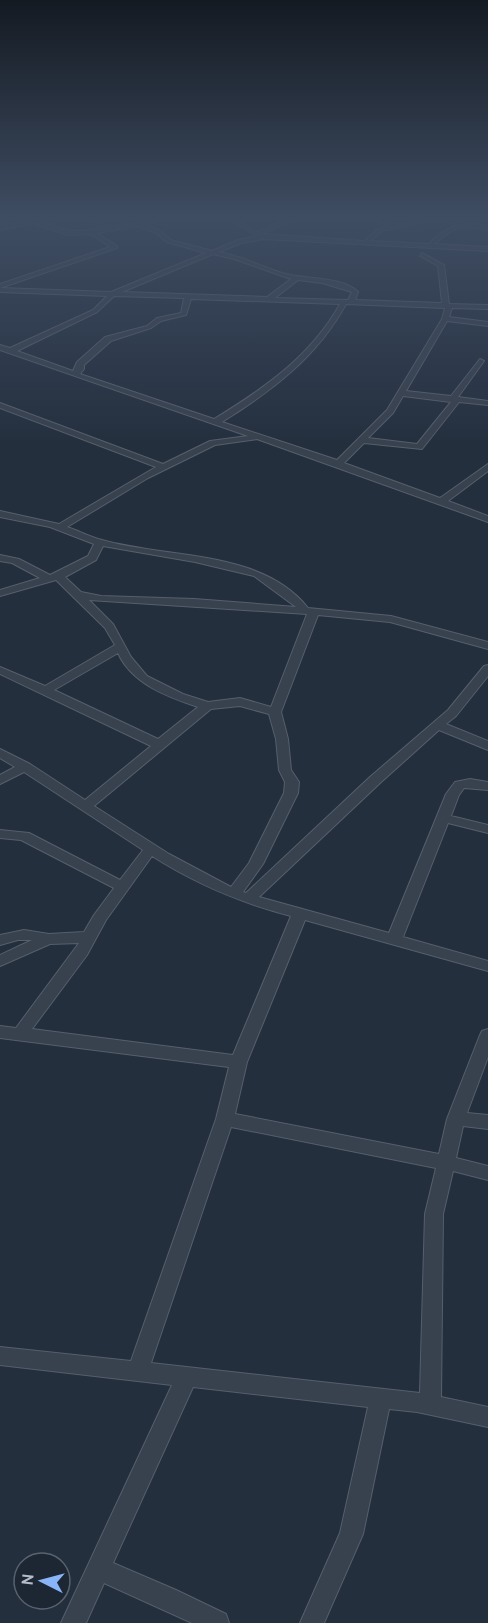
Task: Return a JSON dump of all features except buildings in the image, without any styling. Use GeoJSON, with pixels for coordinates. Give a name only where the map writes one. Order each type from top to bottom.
{"type":"FeatureCollection","features":[{"type":"Feature","properties":{"kind":"street"},"geometry":{"type":"LineString","coordinates":[[88,293],[488,307]]}},
{"type":"Feature","properties":{"kind":"street"},"geometry":{"type":"LineString","coordinates":[[10,351],[95,311],[115,293]]}},
{"type":"Feature","properties":{"kind":"street"},"geometry":{"type":"LineString","coordinates":[[269,299],[275,293]]}},
{"type":"Feature","properties":{"kind":"street"},"geometry":{"type":"LineString","coordinates":[[217,421],[246,403],[306,355],[325,334],[354,293]]}},
{"type":"Feature","properties":{"kind":"street"},"geometry":{"type":"LineString","coordinates":[[338,464],[390,411],[445,319],[446,293]]}},
{"type":"Feature","properties":{"kind":"street"},"geometry":{"type":"LineString","coordinates":[[75,374],[80,369],[80,364],[104,341],[130,330],[149,327],[159,319],[184,314],[188,296]]}},
{"type":"Feature","properties":{"kind":"street"},"geometry":{"type":"LineString","coordinates":[[445,319],[488,324]]}},
{"type":"Feature","properties":{"kind":"street"},"geometry":{"type":"LineString","coordinates":[[0,347],[217,421],[488,519]]}},
{"type":"Feature","properties":{"kind":"street"},"geometry":{"type":"LineString","coordinates":[[362,440],[419,447],[455,400],[480,361]]}},
{"type":"Feature","properties":{"kind":"street"},"geometry":{"type":"LineString","coordinates":[[401,393],[488,403]]}},
{"type":"Feature","properties":{"kind":"street"},"geometry":{"type":"LineString","coordinates":[[0,405],[164,467]]}},
{"type":"Feature","properties":{"kind":"street"},"geometry":{"type":"LineString","coordinates":[[59,528],[164,467],[213,443],[259,437]]}},
{"type":"Feature","properties":{"kind":"street"},"geometry":{"type":"LineString","coordinates":[[440,502],[488,467]]}},
{"type":"Feature","properties":{"kind":"street"},"geometry":{"type":"LineString","coordinates":[[0,514],[59,528],[100,543],[195,559],[258,574],[269,596]]}},
{"type":"Feature","properties":{"kind":"street"},"geometry":{"type":"LineString","coordinates":[[0,523],[13,517]]}},
{"type":"Feature","properties":{"kind":"street"},"geometry":{"type":"LineString","coordinates":[[0,593],[54,577],[92,558],[100,543]]}},
{"type":"Feature","properties":{"kind":"street"},"geometry":{"type":"LineString","coordinates":[[0,558],[15,561],[54,577],[77,595],[109,626],[133,668],[143,678],[179,697],[207,706],[240,702],[275,712]]}},
{"type":"Feature","properties":{"kind":"street"},"geometry":{"type":"LineString","coordinates":[[269,596],[280,591],[309,611]]}},
{"type":"Feature","properties":{"kind":"street"},"geometry":{"type":"LineString","coordinates":[[77,595],[101,599],[269,596],[309,611],[391,619],[488,646]]}},
{"type":"Feature","properties":{"kind":"street"},"geometry":{"type":"LineString","coordinates":[[241,896],[291,793],[292,782],[285,770],[282,739],[275,712],[309,611]]}},
{"type":"Feature","properties":{"kind":"street"},"geometry":{"type":"LineString","coordinates":[[46,690],[120,647]]}},
{"type":"Feature","properties":{"kind":"street"},"geometry":{"type":"LineString","coordinates":[[241,896],[452,713],[488,668]]}},
{"type":"Feature","properties":{"kind":"street"},"geometry":{"type":"LineString","coordinates":[[0,670],[158,744]]}},
{"type":"Feature","properties":{"kind":"street"},"geometry":{"type":"LineString","coordinates":[[85,806],[207,706]]}},
{"type":"Feature","properties":{"kind":"street"},"geometry":{"type":"LineString","coordinates":[[437,725],[488,746]]}},
{"type":"Feature","properties":{"kind":"street"},"geometry":{"type":"LineString","coordinates":[[0,753],[26,767],[150,850],[192,874],[241,896],[488,966]]}},
{"type":"Feature","properties":{"kind":"street"},"geometry":{"type":"LineString","coordinates":[[0,780],[26,767]]}},
{"type":"Feature","properties":{"kind":"street"},"geometry":{"type":"LineString","coordinates":[[395,938],[453,794],[460,785],[470,783],[488,786]]}},
{"type":"Feature","properties":{"kind":"street"},"geometry":{"type":"LineString","coordinates":[[443,818],[488,828]]}},
{"type":"Feature","properties":{"kind":"street"},"geometry":{"type":"LineString","coordinates":[[0,834],[24,836],[122,887]]}},
{"type":"Feature","properties":{"kind":"street"},"geometry":{"type":"LineString","coordinates":[[19,1035],[90,937],[99,918],[150,850]]}},
{"type":"Feature","properties":{"kind":"street"},"geometry":{"type":"LineString","coordinates":[[138,1371],[225,1119],[239,1062],[300,913]]}},
{"type":"Feature","properties":{"kind":"street"},"geometry":{"type":"LineString","coordinates":[[0,940],[23,935],[38,935],[48,939]]}},
{"type":"Feature","properties":{"kind":"street"},"geometry":{"type":"LineString","coordinates":[[0,961],[48,939],[90,937]]}},
{"type":"Feature","properties":{"kind":"street"},"geometry":{"type":"LineString","coordinates":[[0,1032],[239,1062]]}},
{"type":"Feature","properties":{"kind":"street"},"geometry":{"type":"LineString","coordinates":[[430,1406],[434,1214],[444,1162],[456,1119],[488,1035]]}},
{"type":"Feature","properties":{"kind":"street"},"geometry":{"type":"LineString","coordinates":[[225,1119],[444,1162],[488,1173]]}},
{"type":"Feature","properties":{"kind":"street"},"geometry":{"type":"LineString","coordinates":[[456,1119],[488,1122]]}},
{"type":"Feature","properties":{"kind":"street"},"geometry":{"type":"LineString","coordinates":[[0,1356],[381,1398],[488,1417]]}},
{"type":"Feature","properties":{"kind":"street"},"geometry":{"type":"LineString","coordinates":[[74,1623],[187,1376]]}},
{"type":"Feature","properties":{"kind":"street"},"geometry":{"type":"LineString","coordinates":[[312,1623],[351,1534],[381,1398]]}},
{"type":"Feature","properties":{"kind":"street"},"geometry":{"type":"LineString","coordinates":[[100,1569],[168,1598],[217,1623]]}}]}
